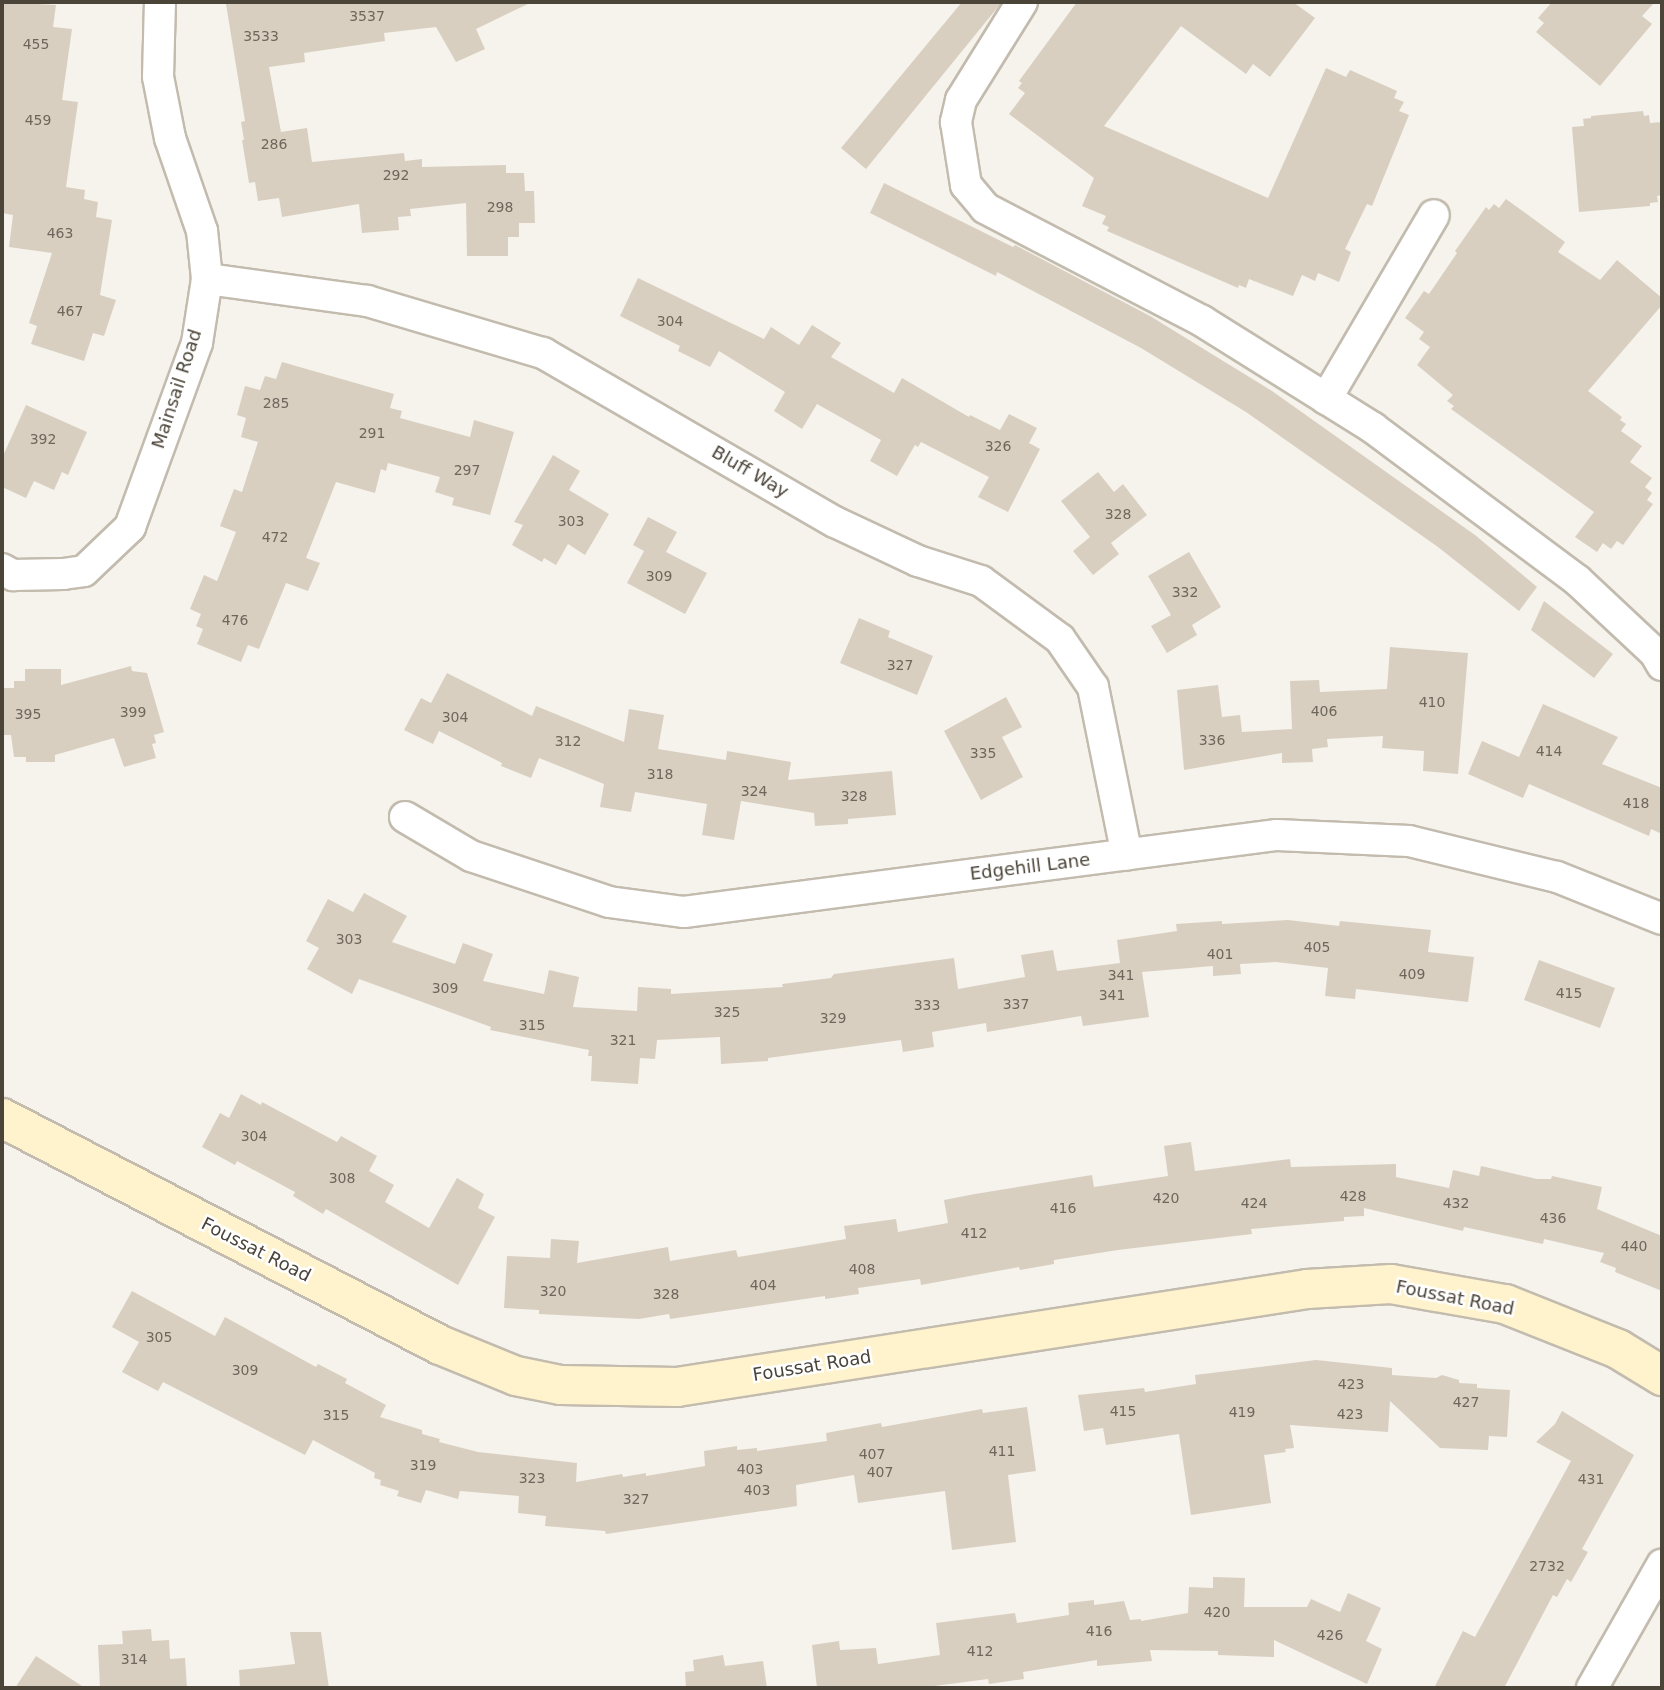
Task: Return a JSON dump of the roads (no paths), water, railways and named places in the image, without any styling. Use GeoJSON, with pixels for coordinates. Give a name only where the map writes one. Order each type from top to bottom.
{"type":"FeatureCollection","features":[{"type":"Feature","properties":{"kind":"main road","name":"Foussat Road"},"geometry":{"type":"LineString","coordinates":[[2,1118],[439,1345],[516,1376],[561,1385],[677,1387],[1307,1289],[1391,1284],[1504,1304],[1618,1349],[1662,1376]]}},
{"type":"Feature","properties":{"kind":"street","name":"Mainsail Road"},"geometry":{"type":"LineString","coordinates":[[2,569],[13,575],[63,575],[84,571],[130,527],[197,343],[207,279],[202,231],[170,138],[158,77],[160,2]]}},
{"type":"Feature","properties":{"kind":"street"},"geometry":{"type":"LineString","coordinates":[[1022,2],[961,100],[956,122],[966,185],[985,208],[1202,321],[1373,428],[1577,579],[1655,653],[1662,666]]}},
{"type":"Feature","properties":{"kind":"street"},"geometry":{"type":"LineString","coordinates":[[1326,399],[1434,215]]}},
{"type":"Feature","properties":{"kind":"street","name":"Bluff Way"},"geometry":{"type":"LineString","coordinates":[[207,279],[367,301],[543,353],[835,522],[918,561],[981,581],[1060,639],[1093,687],[1126,855]]}},
{"type":"Feature","properties":{"kind":"street","name":"Edgehill Lane"},"geometry":{"type":"LineString","coordinates":[[405,817],[471,856],[609,902],[684,912],[1278,835],[1409,841],[1557,877],[1662,919]]}},
{"type":"Feature","properties":{"kind":"street"},"geometry":{"type":"LineString","coordinates":[[1592,1688],[1662,1564]]}}]}
